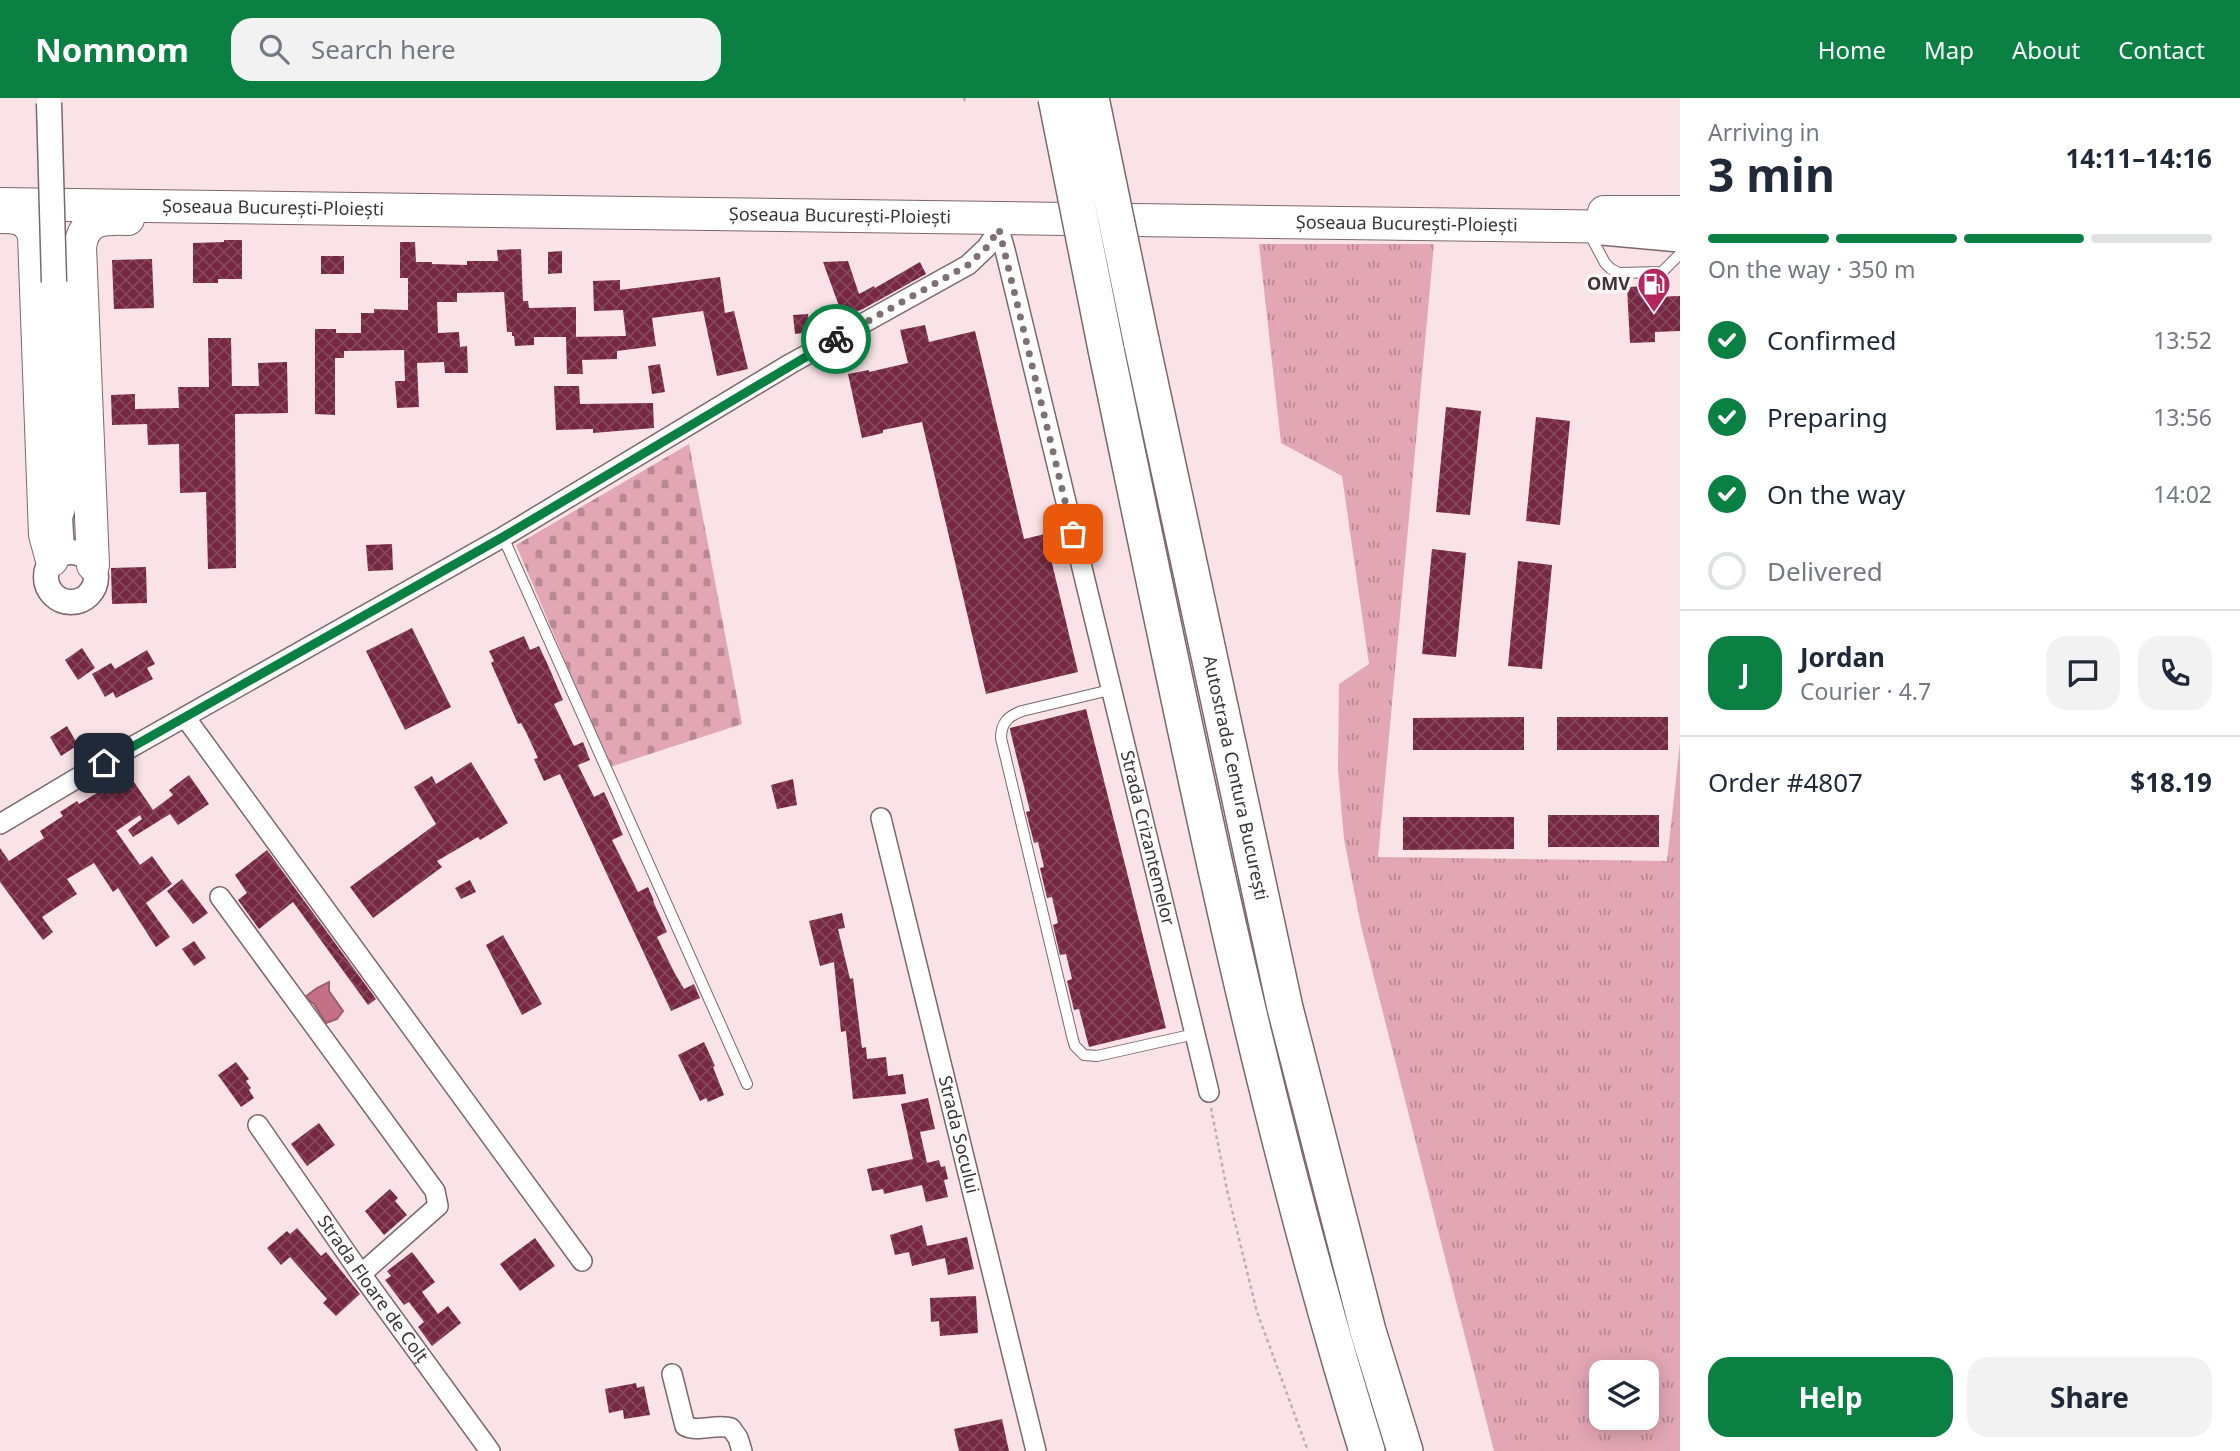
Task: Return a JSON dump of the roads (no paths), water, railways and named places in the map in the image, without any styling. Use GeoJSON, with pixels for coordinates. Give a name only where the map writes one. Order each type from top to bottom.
{"type":"FeatureCollection","features":[{"type":"Feature","properties":{"kind":"highway","name":"Autostrada Centura București"},"geometry":{"type":"LineString","coordinates":[[1056,98],[1106,348],[1249,1016],[1334,1340],[1367,1451]]}},
{"type":"Feature","properties":{"kind":"highway","name":"Autostrada Centura București"},"geometry":{"type":"LineString","coordinates":[[1091,98],[1285,1008],[1368,1331],[1405,1451]]}},
{"type":"Feature","properties":{"kind":"highway","name":"Șoseaua București-Ploiești"},"geometry":{"type":"LineString","coordinates":[[0,190],[1680,212]]}},
{"type":"Feature","properties":{"kind":"highway","name":"Șoseaua București-Ploiești"},"geometry":{"type":"LineString","coordinates":[[0,204],[997,224],[1680,228]]}},
{"type":"Feature","properties":{"kind":"highway"},"geometry":{"type":"LineString","coordinates":[[73,559],[81,237],[92,223],[102,219],[240,223],[257,220],[281,209]]}},
{"type":"Feature","properties":{"kind":"highway"},"geometry":{"type":"LineString","coordinates":[[0,218],[22,220],[30,225],[34,235],[46,535],[73,559]]}},
{"type":"Feature","properties":{"kind":"highway"},"geometry":{"type":"LineString","coordinates":[[1594,227],[1680,234]]}},
{"type":"Feature","properties":{"kind":"street"},"geometry":{"type":"LineString","coordinates":[[49,100],[54,282],[65,501],[60,518],[73,559]]}},
{"type":"Feature","properties":{"kind":"street"},"geometry":{"type":"LineString","coordinates":[[0,824],[503,537],[790,364],[968,265],[987,247],[997,224]]}},
{"type":"Feature","properties":{"kind":"street","name":"Strada Crizantemelor"},"geometry":{"type":"LineString","coordinates":[[997,224],[1209,1092]]}},
{"type":"Feature","properties":{"kind":"street"},"geometry":{"type":"LineString","coordinates":[[1594,227],[1680,243]]}},
{"type":"Feature","properties":{"kind":"street"},"geometry":{"type":"LineString","coordinates":[[185,717],[582,1261]]}},
{"type":"Feature","properties":{"kind":"street","name":"Strada Socului"},"geometry":{"type":"LineString","coordinates":[[881,818],[1036,1451]]}},
{"type":"Feature","properties":{"kind":"street"},"geometry":{"type":"LineString","coordinates":[[220,897],[435,1191],[438,1206],[361,1274]]}},
{"type":"Feature","properties":{"kind":"street","name":"Strada Floare de Colț"},"geometry":{"type":"LineString","coordinates":[[258,1125],[361,1274],[490,1451]]}},
{"type":"Feature","properties":{"kind":"street"},"geometry":{"type":"LineString","coordinates":[[672,1374],[685,1426],[692,1429],[717,1426],[731,1428],[742,1451]]}},
{"type":"Feature","properties":{"kind":"lane"},"geometry":{"type":"LineString","coordinates":[[1594,227],[1605,263],[1619,273],[1662,272],[1680,254]]}},
{"type":"Feature","properties":{"kind":"lane"},"geometry":{"type":"LineString","coordinates":[[503,537],[747,1084]]}},
{"type":"Feature","properties":{"kind":"lane"},"geometry":{"type":"LineString","coordinates":[[1110,690],[1022,711],[1008,718],[1001,730],[1073,1040],[1084,1055],[1097,1056],[1195,1034]]}},
{"type":"Feature","properties":{"kind":"place","name":"OMV"},"geometry":{"type":"Point","coordinates":[1654,314]}}]}
